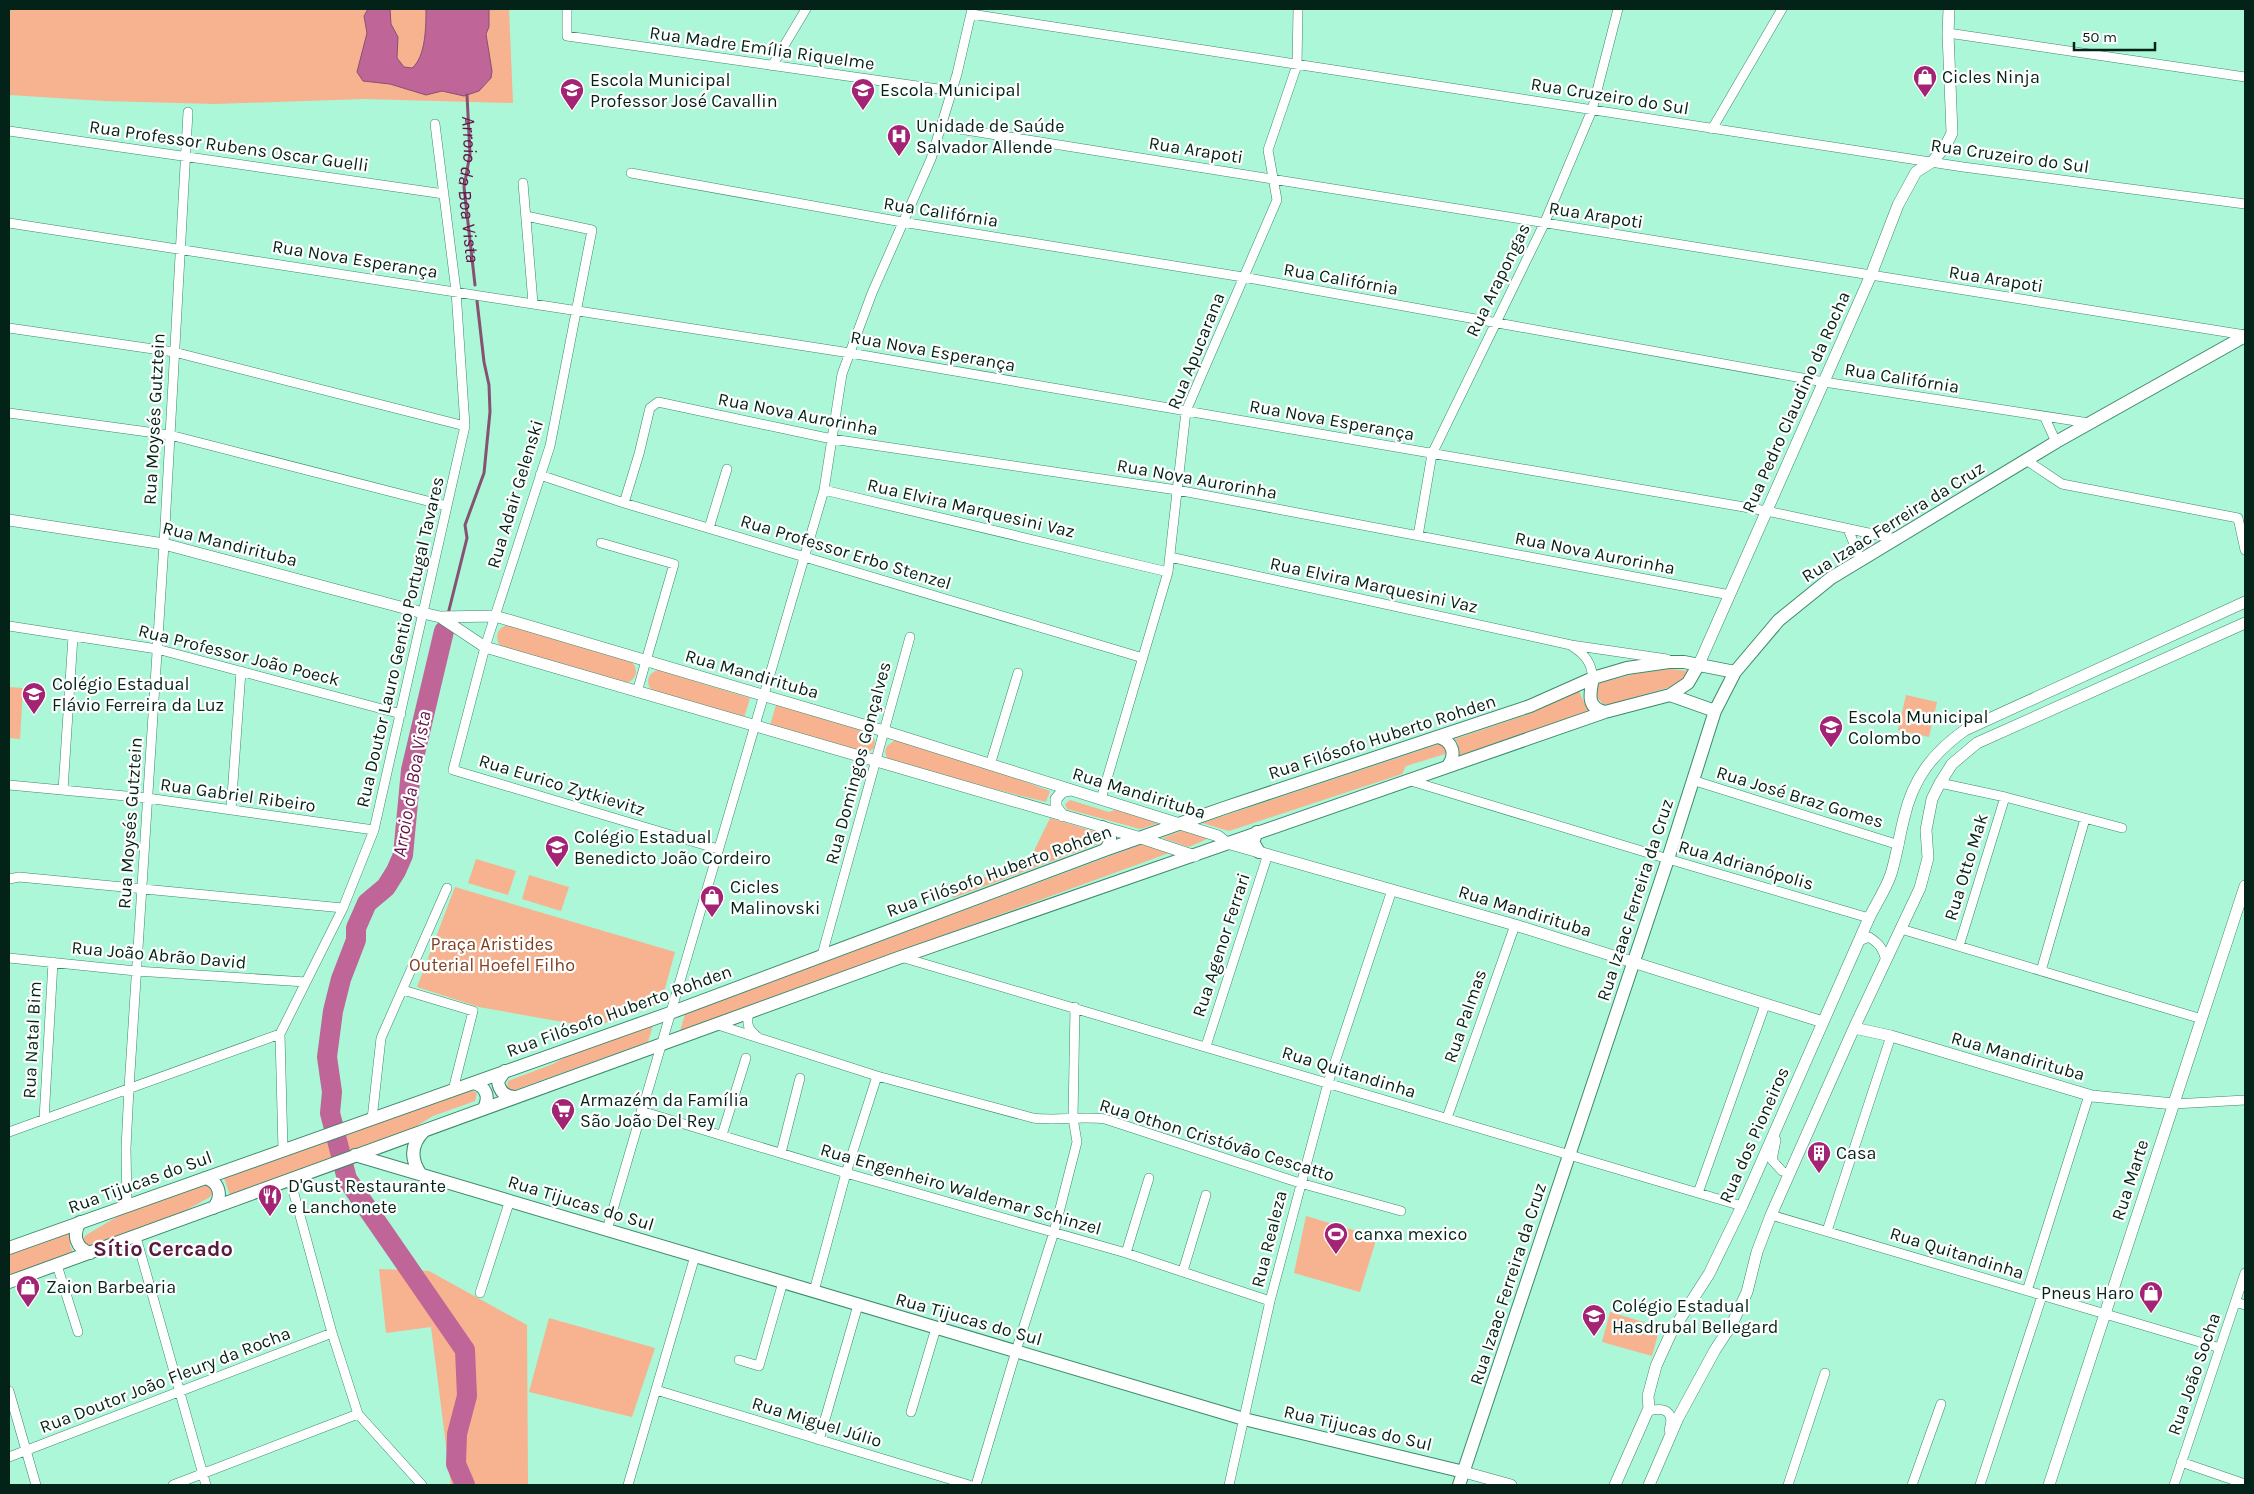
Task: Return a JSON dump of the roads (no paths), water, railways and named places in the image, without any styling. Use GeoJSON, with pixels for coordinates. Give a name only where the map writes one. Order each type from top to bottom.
{"type":"FeatureCollection","features":[{"type":"Feature","properties":{"kind":"main road","name":"Rua Izaac Ferreira da Cruz"},"geometry":{"type":"LineString","coordinates":[[1459,1485],[1668,860],[1715,711],[1735,672],[1779,620],[1831,578],[2056,442],[2245,336]]}},
{"type":"Feature","properties":{"kind":"main road","name":"Rua Filósofo Huberto Rohden"},"geometry":{"type":"LineString","coordinates":[[283,1150],[670,1013],[1106,850],[1530,706],[1593,678],[1634,667],[1684,662],[1735,672]]}},
{"type":"Feature","properties":{"kind":"main road"},"geometry":{"type":"LineString","coordinates":[[9,1282],[136,1237],[290,1178],[660,1046],[715,1024],[932,946],[1605,712],[1670,694],[1688,683],[1699,664]]}},
{"type":"Feature","properties":{"kind":"main road"},"geometry":{"type":"LineString","coordinates":[[1593,678],[1591,703],[1594,708],[1605,712]]}},
{"type":"Feature","properties":{"kind":"main road"},"geometry":{"type":"LineString","coordinates":[[1670,694],[1715,711]]}},
{"type":"Feature","properties":{"kind":"main road"},"geometry":{"type":"LineString","coordinates":[[1438,737],[1447,741],[1452,749],[1452,759],[1445,768]]}},
{"type":"Feature","properties":{"kind":"main road"},"geometry":{"type":"LineString","coordinates":[[1102,827],[1108,831],[1110,838],[1110,843],[1106,850]]}},
{"type":"Feature","properties":{"kind":"main road"},"geometry":{"type":"LineString","coordinates":[[1257,832],[1253,842],[1264,853]]}},
{"type":"Feature","properties":{"kind":"main road"},"geometry":{"type":"LineString","coordinates":[[505,1070],[498,1081],[500,1090],[506,1096],[515,1097]]}},
{"type":"Feature","properties":{"kind":"main road"},"geometry":{"type":"LineString","coordinates":[[473,1083],[481,1086],[486,1092],[487,1101],[484,1108]]}},
{"type":"Feature","properties":{"kind":"main road"},"geometry":{"type":"LineString","coordinates":[[420,1173],[415,1165],[414,1146],[418,1137],[425,1130]]}},
{"type":"Feature","properties":{"kind":"main road","name":"Rua Tijucas do Sul"},"geometry":{"type":"LineString","coordinates":[[9,1248],[283,1150]]}},
{"type":"Feature","properties":{"kind":"main road","name":"Rua Tijucas do Sul"},"geometry":{"type":"LineString","coordinates":[[354,1155],[420,1173],[1244,1419],[1464,1472]]}},
{"type":"Feature","properties":{"kind":"main road"},"geometry":{"type":"LineString","coordinates":[[205,1178],[213,1181],[219,1189],[219,1199],[213,1208]]}},
{"type":"Feature","properties":{"kind":"main road"},"geometry":{"type":"LineString","coordinates":[[80,1222],[76,1231],[77,1241],[82,1249],[90,1253]]}},
{"type":"Feature","properties":{"kind":"street","name":"Rua Madre Emília Riquelme"},"geometry":{"type":"LineString","coordinates":[[568,9],[567,36],[952,91]]}},
{"type":"Feature","properties":{"kind":"street"},"geometry":{"type":"LineString","coordinates":[[772,66],[806,9]]}},
{"type":"Feature","properties":{"kind":"street","name":"Rua Apucarana"},"geometry":{"type":"LineString","coordinates":[[1101,799],[1168,572],[1186,411],[1243,277],[1274,213],[1278,200],[1275,179],[1269,164],[1268,150],[1296,66],[1298,9]]}},
{"type":"Feature","properties":{"kind":"street","name":"Rua Arapongas"},"geometry":{"type":"LineString","coordinates":[[1418,536],[1432,454],[1494,323],[1544,224],[1592,110],[1618,9]]}},
{"type":"Feature","properties":{"kind":"street"},"geometry":{"type":"LineString","coordinates":[[1712,129],[1782,9]]}},
{"type":"Feature","properties":{"kind":"street","name":"Rua Pedro Claudino da Rocha"},"geometry":{"type":"LineString","coordinates":[[1699,664],[1871,275],[1898,205],[1916,172],[1932,162],[1945,147],[1952,133],[1947,10]]}},
{"type":"Feature","properties":{"kind":"street"},"geometry":{"type":"LineString","coordinates":[[606,1230],[824,490],[842,374],[872,293],[931,159],[952,91],[971,12]]}},
{"type":"Feature","properties":{"kind":"street","name":"Rua Cruzeiro do Sul"},"geometry":{"type":"LineString","coordinates":[[971,12],[1296,66],[1712,129],[1932,162],[2245,204]]}},
{"type":"Feature","properties":{"kind":"street"},"geometry":{"type":"LineString","coordinates":[[1948,33],[2245,77]]}},
{"type":"Feature","properties":{"kind":"street","name":"Rua Moysés Gutztein"},"geometry":{"type":"LineString","coordinates":[[127,1206],[126,1148],[129,1088],[164,544],[188,112]]}},
{"type":"Feature","properties":{"kind":"street","name":"Rua Doutor Lauro Gentio Portugal Tavares"},"geometry":{"type":"LineString","coordinates":[[283,1150],[280,1034],[343,908],[374,830],[465,426],[456,291],[435,124]]}},
{"type":"Feature","properties":{"kind":"street","name":"Rua Arapoti"},"geometry":{"type":"LineString","coordinates":[[941,126],[2245,336]]}},
{"type":"Feature","properties":{"kind":"street","name":"Rua Professor Rubens Oscar Guelli"},"geometry":{"type":"LineString","coordinates":[[9,131],[186,155],[444,194]]}},
{"type":"Feature","properties":{"kind":"street","name":"Rua Califórnia"},"geometry":{"type":"LineString","coordinates":[[631,173],[902,222],[1243,277],[1824,382],[2045,418],[2092,423]]}},
{"type":"Feature","properties":{"kind":"street"},"geometry":{"type":"LineString","coordinates":[[524,183],[533,303]]}},
{"type":"Feature","properties":{"kind":"street","name":"Rua Adair Gelenski"},"geometry":{"type":"LineString","coordinates":[[453,770],[485,647],[550,446],[592,230],[526,216]]}},
{"type":"Feature","properties":{"kind":"street","name":"Rua Nova Esperança"},"geometry":{"type":"LineString","coordinates":[[9,223],[850,353],[1767,511],[1896,539]]}},
{"type":"Feature","properties":{"kind":"street"},"geometry":{"type":"LineString","coordinates":[[9,328],[174,352],[465,426]]}},
{"type":"Feature","properties":{"kind":"street","name":"Rua Nova Aurorinha"},"geometry":{"type":"LineString","coordinates":[[624,502],[639,454],[650,408],[658,402],[832,439],[1177,490],[1730,595]]}},
{"type":"Feature","properties":{"kind":"street"},"geometry":{"type":"LineString","coordinates":[[9,413],[170,435],[447,506]]}},
{"type":"Feature","properties":{"kind":"street"},"geometry":{"type":"LineString","coordinates":[[2045,418],[2056,442]]}},
{"type":"Feature","properties":{"kind":"street"},"geometry":{"type":"LineString","coordinates":[[2026,460],[2062,484],[2238,518],[2245,550]]}},
{"type":"Feature","properties":{"kind":"street"},"geometry":{"type":"LineString","coordinates":[[709,528],[727,469]]}},
{"type":"Feature","properties":{"kind":"street","name":"Rua Professor Erbo Stenzel"},"geometry":{"type":"LineString","coordinates":[[540,475],[804,557],[1143,658]]}},
{"type":"Feature","properties":{"kind":"street","name":"Rua Elvira Marquesini Vaz"},"geometry":{"type":"LineString","coordinates":[[824,490],[1168,572]]}},
{"type":"Feature","properties":{"kind":"street","name":"Rua Mandirituba"},"geometry":{"type":"LineString","coordinates":[[9,520],[164,544],[423,613],[440,618],[485,647],[1141,838],[1195,856]]}},
{"type":"Feature","properties":{"kind":"street"},"geometry":{"type":"LineString","coordinates":[[1848,529],[1861,561]]}},
{"type":"Feature","properties":{"kind":"street"},"geometry":{"type":"LineString","coordinates":[[601,543],[674,564],[637,692]]}},
{"type":"Feature","properties":{"kind":"street","name":"Rua Elvira Marquesini Vaz"},"geometry":{"type":"LineString","coordinates":[[1170,557],[1571,645],[1684,662]]}},
{"type":"Feature","properties":{"kind":"street","name":"Rua dos Pioneiros"},"geometry":{"type":"LineString","coordinates":[[1615,1485],[1648,1411],[1648,1396],[1656,1366],[1671,1333],[1709,1274],[1742,1206],[1869,918],[1890,876],[1912,790],[1926,764],[1944,745],[1965,730],[2245,602]]}},
{"type":"Feature","properties":{"kind":"street","name":"Rua Mandirituba"},"geometry":{"type":"LineString","coordinates":[[440,618],[495,616],[884,731],[1218,836],[1227,843],[1515,925],[1823,1022]]}},
{"type":"Feature","properties":{"kind":"street"},"geometry":{"type":"LineString","coordinates":[[1649,1485],[1678,1418],[1714,1350],[1736,1316],[1747,1292],[1758,1252],[1772,1215],[1854,1028],[1920,888],[1928,858],[1926,830],[1932,799],[1952,764],[1977,743],[2245,623]]}},
{"type":"Feature","properties":{"kind":"street","name":"Rua Professor João Poeck"},"geometry":{"type":"LineString","coordinates":[[9,626],[157,649],[401,714]]}},
{"type":"Feature","properties":{"kind":"street"},"geometry":{"type":"LineString","coordinates":[[62,790],[73,636]]}},
{"type":"Feature","properties":{"kind":"street","name":"Rua Domingos Gonçalves"},"geometry":{"type":"LineString","coordinates":[[822,955],[910,637]]}},
{"type":"Feature","properties":{"kind":"street"},"geometry":{"type":"LineString","coordinates":[[1571,645],[1583,653],[1588,660],[1593,678]]}},
{"type":"Feature","properties":{"kind":"street"},"geometry":{"type":"LineString","coordinates":[[231,810],[241,671]]}},
{"type":"Feature","properties":{"kind":"street"},"geometry":{"type":"LineString","coordinates":[[990,765],[1018,673]]}},
{"type":"Feature","properties":{"kind":"street"},"geometry":{"type":"LineString","coordinates":[[1442,790],[1439,781],[1445,768]]}},
{"type":"Feature","properties":{"kind":"street","name":"Rua Eurico Zytkievitz"},"geometry":{"type":"LineString","coordinates":[[453,770],[718,849]]}},
{"type":"Feature","properties":{"kind":"street","name":"Rua José Braz Gomes"},"geometry":{"type":"LineString","coordinates":[[1692,780],[1899,844]]}},
{"type":"Feature","properties":{"kind":"street","name":"Rua Adrianópolis"},"geometry":{"type":"LineString","coordinates":[[1411,781],[1668,860],[1869,918]]}},
{"type":"Feature","properties":{"kind":"street"},"geometry":{"type":"LineString","coordinates":[[1940,782],[2122,828]]}},
{"type":"Feature","properties":{"kind":"street","name":"Rua Gabriel Ribeiro"},"geometry":{"type":"LineString","coordinates":[[9,785],[147,798],[374,830]]}},
{"type":"Feature","properties":{"kind":"street"},"geometry":{"type":"LineString","coordinates":[[1063,816],[1056,807],[1056,799],[1062,792],[1071,790]]}},
{"type":"Feature","properties":{"kind":"street","name":"Rua Otto Mak"},"geometry":{"type":"LineString","coordinates":[[1959,946],[2005,797]]}},
{"type":"Feature","properties":{"kind":"street"},"geometry":{"type":"LineString","coordinates":[[2041,971],[2085,819]]}},
{"type":"Feature","properties":{"kind":"street","name":"Rua Agenor Ferrari"},"geometry":{"type":"LineString","coordinates":[[1206,1046],[1264,853]]}},
{"type":"Feature","properties":{"kind":"street"},"geometry":{"type":"LineString","coordinates":[[9,879],[19,877],[142,887],[343,908]]}},
{"type":"Feature","properties":{"kind":"street","name":"Rua Marte"},"geometry":{"type":"LineString","coordinates":[[2049,1485],[2245,886]]}},
{"type":"Feature","properties":{"kind":"street"},"geometry":{"type":"LineString","coordinates":[[372,1119],[381,1038],[447,888]]}},
{"type":"Feature","properties":{"kind":"street","name":"Rua Realeza"},"geometry":{"type":"LineString","coordinates":[[1229,1485],[1270,1301],[1300,1183],[1328,1083],[1392,890]]}},
{"type":"Feature","properties":{"kind":"street","name":"Rua Palmas"},"geometry":{"type":"LineString","coordinates":[[1447,1118],[1515,925]]}},
{"type":"Feature","properties":{"kind":"street"},"geometry":{"type":"LineString","coordinates":[[1901,929],[2202,1019]]}},
{"type":"Feature","properties":{"kind":"street"},"geometry":{"type":"LineString","coordinates":[[1859,941],[1869,937],[1877,943],[1883,948],[1886,962]]}},
{"type":"Feature","properties":{"kind":"street"},"geometry":{"type":"LineString","coordinates":[[932,946],[930,959],[946,970]]}},
{"type":"Feature","properties":{"kind":"street","name":"Rua Quitandinha"},"geometry":{"type":"LineString","coordinates":[[901,957],[1742,1206]]}},
{"type":"Feature","properties":{"kind":"street","name":"Rua João Abrão David"},"geometry":{"type":"LineString","coordinates":[[9,958],[136,971],[306,982]]}},
{"type":"Feature","properties":{"kind":"street","name":"Rua Natal Bim"},"geometry":{"type":"LineString","coordinates":[[44,1119],[53,962]]}},
{"type":"Feature","properties":{"kind":"street"},"geometry":{"type":"LineString","coordinates":[[403,990],[473,1010],[453,1090]]}},
{"type":"Feature","properties":{"kind":"street"},"geometry":{"type":"LineString","coordinates":[[1698,1193],[1765,1005]]}},
{"type":"Feature","properties":{"kind":"street"},"geometry":{"type":"LineString","coordinates":[[976,1485],[1054,1232],[1077,1142],[1073,1118],[1075,1007]]}},
{"type":"Feature","properties":{"kind":"street"},"geometry":{"type":"LineString","coordinates":[[749,1012],[748,1029],[763,1041]]}},
{"type":"Feature","properties":{"kind":"street","name":"Rua Othon Cristóvão Cescatto"},"geometry":{"type":"LineString","coordinates":[[715,1024],[763,1041],[877,1076],[1032,1118],[1051,1120],[1073,1118],[1105,1119],[1300,1183],[1401,1210]]}},
{"type":"Feature","properties":{"kind":"street","name":"Rua Mandirituba"},"geometry":{"type":"LineString","coordinates":[[1854,1028],[1891,1036],[2089,1095],[2174,1104]]}},
{"type":"Feature","properties":{"kind":"street"},"geometry":{"type":"LineString","coordinates":[[9,1132],[280,1034]]}},
{"type":"Feature","properties":{"kind":"street"},"geometry":{"type":"LineString","coordinates":[[1827,1232],[1891,1036]]}},
{"type":"Feature","properties":{"kind":"street"},"geometry":{"type":"LineString","coordinates":[[722,1136],[746,1058]]}},
{"type":"Feature","properties":{"kind":"street"},"geometry":{"type":"LineString","coordinates":[[814,1291],[846,1173],[877,1076]]}},
{"type":"Feature","properties":{"kind":"street"},"geometry":{"type":"LineString","coordinates":[[781,1153],[800,1078]]}},
{"type":"Feature","properties":{"kind":"street"},"geometry":{"type":"LineString","coordinates":[[2027,1291],[2089,1095]]}},
{"type":"Feature","properties":{"kind":"street"},"geometry":{"type":"LineString","coordinates":[[2174,1104],[2245,1100]]}},
{"type":"Feature","properties":{"kind":"street"},"geometry":{"type":"LineString","coordinates":[[1785,1109],[1773,1150],[1772,1160],[1782,1170],[1790,1173]]}},
{"type":"Feature","properties":{"kind":"street","name":"Rua Engenheiro Waldemar Schinzel"},"geometry":{"type":"LineString","coordinates":[[641,1111],[846,1173],[1126,1253],[1270,1301]]}},
{"type":"Feature","properties":{"kind":"street"},"geometry":{"type":"LineString","coordinates":[[290,1178],[332,1333],[358,1414],[419,1485]]}},
{"type":"Feature","properties":{"kind":"street"},"geometry":{"type":"LineString","coordinates":[[1126,1253],[1149,1178]]}},
{"type":"Feature","properties":{"kind":"street"},"geometry":{"type":"LineString","coordinates":[[1183,1271],[1206,1195]]}},
{"type":"Feature","properties":{"kind":"street"},"geometry":{"type":"LineString","coordinates":[[480,1292],[510,1200]]}},
{"type":"Feature","properties":{"kind":"street","name":"Rua Quitandinha"},"geometry":{"type":"LineString","coordinates":[[1772,1215],[2220,1348]]}},
{"type":"Feature","properties":{"kind":"street"},"geometry":{"type":"LineString","coordinates":[[136,1237],[206,1485]]}},
{"type":"Feature","properties":{"kind":"street"},"geometry":{"type":"LineString","coordinates":[[628,1485],[695,1256]]}},
{"type":"Feature","properties":{"kind":"street"},"geometry":{"type":"LineString","coordinates":[[57,1265],[78,1332]]}},
{"type":"Feature","properties":{"kind":"street","name":"Rua João Socha"},"geometry":{"type":"LineString","coordinates":[[2174,1485],[2245,1273]]}},
{"type":"Feature","properties":{"kind":"street"},"geometry":{"type":"LineString","coordinates":[[739,1360],[759,1366],[783,1282]]}},
{"type":"Feature","properties":{"kind":"street"},"geometry":{"type":"LineString","coordinates":[[1980,1485],[2042,1296]]}},
{"type":"Feature","properties":{"kind":"street"},"geometry":{"type":"LineString","coordinates":[[2236,1302],[2245,1305]]}},
{"type":"Feature","properties":{"kind":"street"},"geometry":{"type":"LineString","coordinates":[[819,1440],[858,1304]]}},
{"type":"Feature","properties":{"kind":"street"},"geometry":{"type":"LineString","coordinates":[[912,1412],[936,1328]]}},
{"type":"Feature","properties":{"kind":"street","name":"Rua Doutor João Fleury da Rocha"},"geometry":{"type":"LineString","coordinates":[[9,1457],[180,1393],[332,1333]]}},
{"type":"Feature","properties":{"kind":"street"},"geometry":{"type":"LineString","coordinates":[[1788,1485],[1825,1373]]}},
{"type":"Feature","properties":{"kind":"street","name":"Rua Miguel Júlio"},"geometry":{"type":"LineString","coordinates":[[656,1390],[969,1485]]}},
{"type":"Feature","properties":{"kind":"street"},"geometry":{"type":"LineString","coordinates":[[9,1391],[36,1485]]}},
{"type":"Feature","properties":{"kind":"street"},"geometry":{"type":"LineString","coordinates":[[1912,1485],[1941,1404]]}},
{"type":"Feature","properties":{"kind":"street"},"geometry":{"type":"LineString","coordinates":[[1648,1411],[1665,1410],[1670,1415],[1672,1421],[1658,1464]]}},
{"type":"Feature","properties":{"kind":"street"},"geometry":{"type":"LineString","coordinates":[[173,1485],[358,1414]]}},
{"type":"Feature","properties":{"kind":"street"},"geometry":{"type":"LineString","coordinates":[[2182,1462],[2245,1484]]}},
{"type":"Feature","properties":{"kind":"street","name":"Rua Tijucas do Sul"},"geometry":{"type":"LineString","coordinates":[[1464,1472],[1511,1485]]}},
{"type":"Feature","properties":{"kind":"waterway","name":"Arroio da Boa Vista"},"geometry":{"type":"LineString","coordinates":[[467,95],[470,154],[464,187],[475,285]]}},
{"type":"Feature","properties":{"kind":"waterway","name":"Arroio da Boa Vista"},"geometry":{"type":"LineString","coordinates":[[448,614],[467,538],[465,525],[484,473],[490,412],[489,385],[484,362],[477,301]]}},
{"type":"Feature","properties":{"kind":"waterway","name":"Arroio da Boa Vista"},"geometry":{"type":"LineString","coordinates":[[444,631],[411,770],[403,855],[386,887],[367,903],[356,928],[356,940],[341,979],[333,1011],[327,1057],[332,1092],[330,1113],[347,1179],[465,1350],[467,1396],[457,1434],[456,1464],[465,1485]]}},
{"type":"Feature","properties":{"kind":"place","name":"Cicles Ninja"},"geometry":{"type":"Point","coordinates":[1925,98]}},
{"type":"Feature","properties":{"kind":"place","name":"Escola Municipal Professor José Cavallin"},"geometry":{"type":"Point","coordinates":[572,111]}},
{"type":"Feature","properties":{"kind":"place","name":"Escola Municipal"},"geometry":{"type":"Point","coordinates":[863,111]}},
{"type":"Feature","properties":{"kind":"place","name":"Unidade de Saúde Salvador Allende"},"geometry":{"type":"Point","coordinates":[899,157]}},
{"type":"Feature","properties":{"kind":"place","name":"Colégio Estadual Flávio Ferreira da Luz"},"geometry":{"type":"Point","coordinates":[34,715]}},
{"type":"Feature","properties":{"kind":"place","name":"Escola Municipal Colombo"},"geometry":{"type":"Point","coordinates":[1831,748]}},
{"type":"Feature","properties":{"kind":"place","name":"Colégio Estadual Benedicto João Cordeiro"},"geometry":{"type":"Point","coordinates":[557,868]}},
{"type":"Feature","properties":{"kind":"place","name":"Cicles Malinovski"},"geometry":{"type":"Point","coordinates":[712,918]}},
{"type":"Feature","properties":{"kind":"place","name":"Armazém da Família São João Del Rey"},"geometry":{"type":"Point","coordinates":[563,1131]}},
{"type":"Feature","properties":{"kind":"place","name":"Casa"},"geometry":{"type":"Point","coordinates":[1819,1174]}},
{"type":"Feature","properties":{"kind":"place","name":"D'Gust Restaurante e Lanchonete"},"geometry":{"type":"Point","coordinates":[270,1217]}},
{"type":"Feature","properties":{"kind":"place","name":"canxa mexico"},"geometry":{"type":"Point","coordinates":[1336,1255]}},
{"type":"Feature","properties":{"kind":"place","name":"Zaion Barbearia"},"geometry":{"type":"Point","coordinates":[28,1308]}},
{"type":"Feature","properties":{"kind":"place","name":"Pneus Haro"},"geometry":{"type":"Point","coordinates":[2151,1314]}},
{"type":"Feature","properties":{"kind":"place","name":"Colégio Estadual Hasdrubal Bellegard"},"geometry":{"type":"Point","coordinates":[1594,1337]}},
{"type":"Feature","properties":{"kind":"district","name":"Sítio Cercado"},"geometry":{"type":"Point","coordinates":[163,1249]}},
{"type":"Feature","properties":{"kind":"park label","name":"Praça Aristides Outerial Hoefel Filho"},"geometry":{"type":"Point","coordinates":[492,954]}}]}
